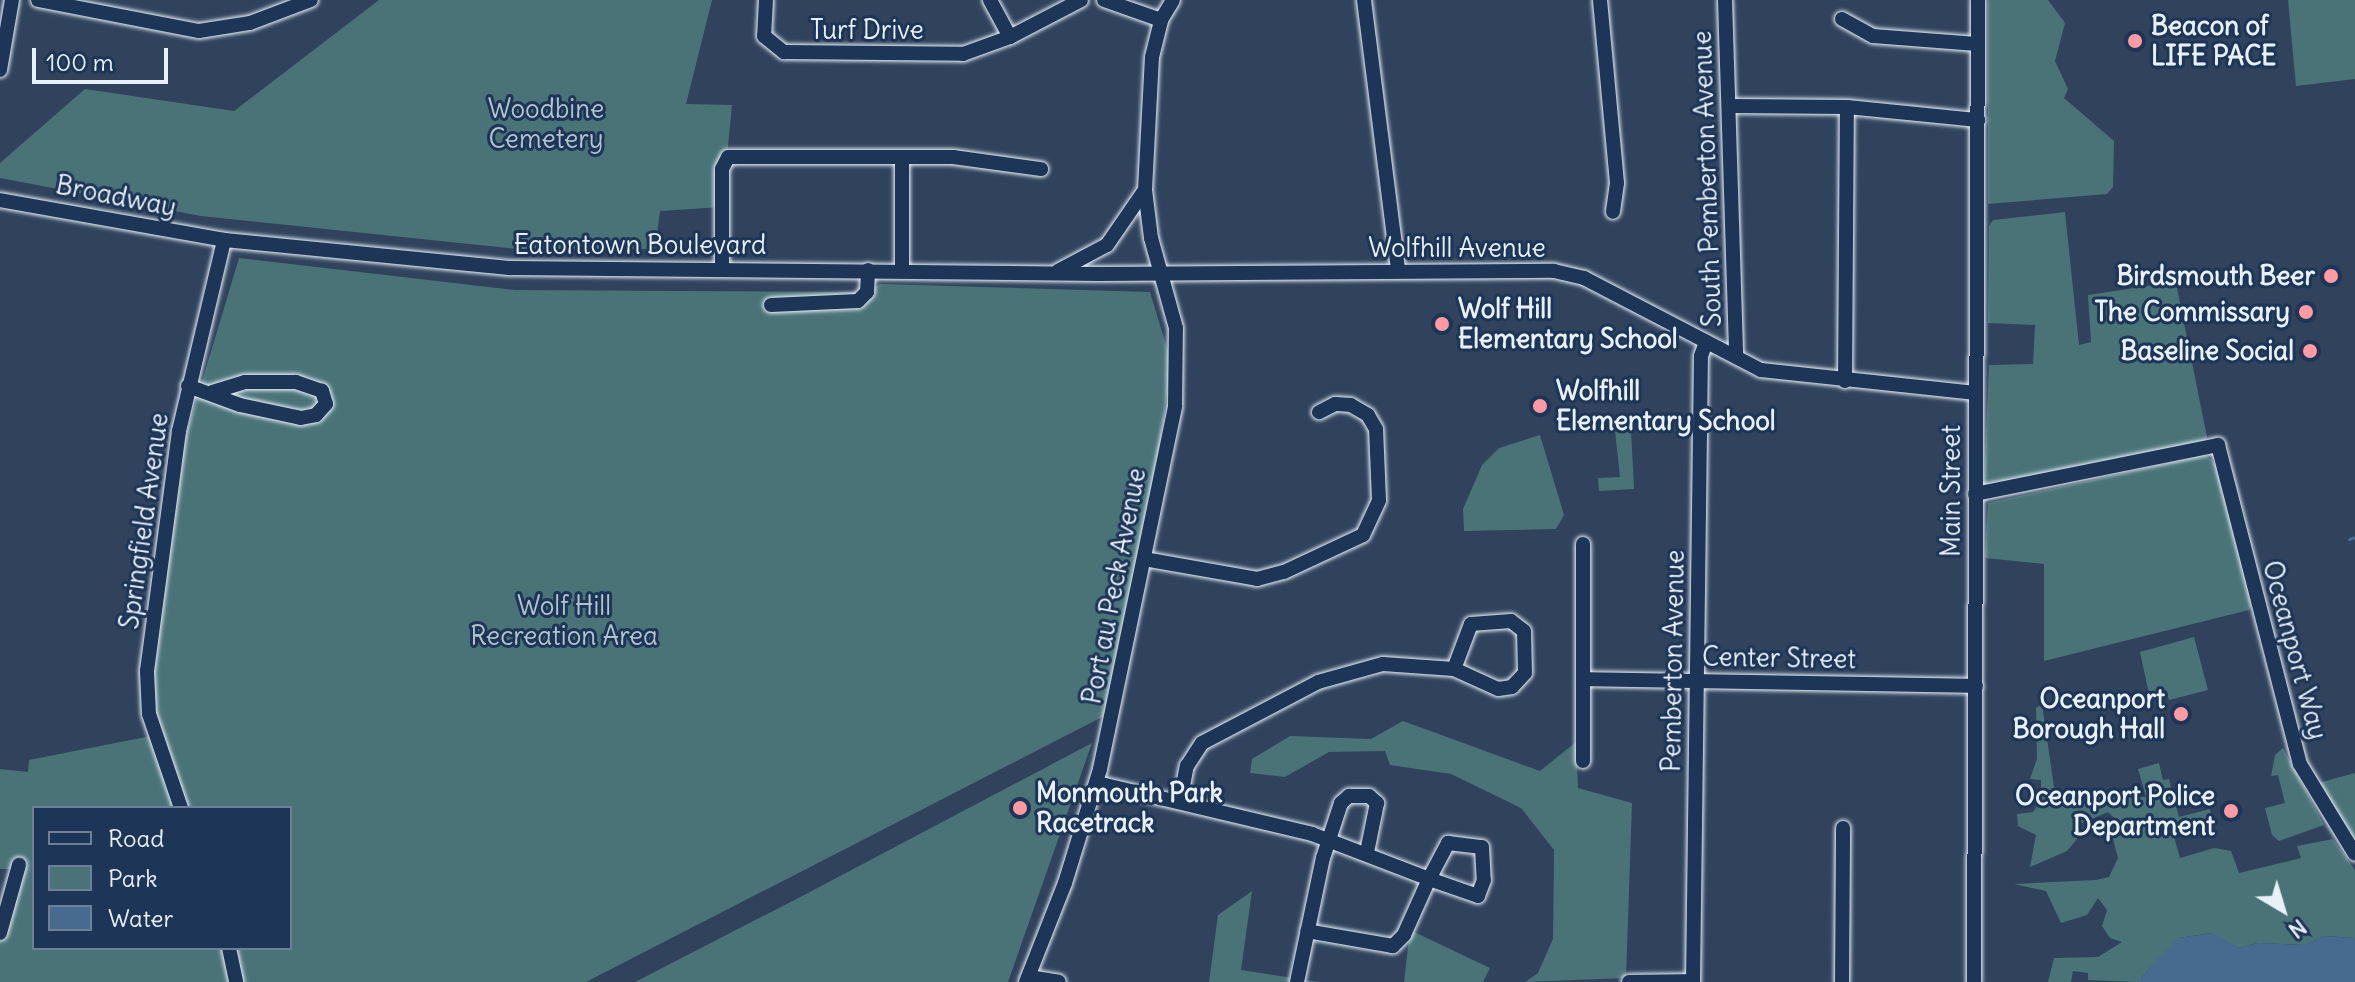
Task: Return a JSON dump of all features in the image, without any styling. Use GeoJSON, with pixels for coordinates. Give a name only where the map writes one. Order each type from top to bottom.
{"type":"FeatureCollection","features":[{"type":"Feature","properties":{"kind":"street"},"geometry":{"type":"LineString","coordinates":[[0,70],[12,0]]}},
{"type":"Feature","properties":{"kind":"street"},"geometry":{"type":"LineString","coordinates":[[38,0],[199,31],[250,23],[311,0]]}},
{"type":"Feature","properties":{"kind":"street","name":"Turf Drive"},"geometry":{"type":"LineString","coordinates":[[766,0],[764,36],[790,54],[970,54],[1081,0]]}},
{"type":"Feature","properties":{"kind":"street"},"geometry":{"type":"LineString","coordinates":[[990,0],[1010,37]]}},
{"type":"Feature","properties":{"kind":"street"},"geometry":{"type":"LineString","coordinates":[[1104,0],[1161,20]]}},
{"type":"Feature","properties":{"kind":"street"},"geometry":{"type":"LineString","coordinates":[[1058,271],[1107,245],[1145,190],[1152,57],[1161,20],[1173,0]]}},
{"type":"Feature","properties":{"kind":"street"},"geometry":{"type":"LineString","coordinates":[[1364,0],[1398,271]]}},
{"type":"Feature","properties":{"kind":"street"},"geometry":{"type":"LineString","coordinates":[[1600,0],[1617,183],[1613,212]]}},
{"type":"Feature","properties":{"kind":"street","name":"South Pemberton Avenue"},"geometry":{"type":"LineString","coordinates":[[1725,0],[1736,357]]}},
{"type":"Feature","properties":{"kind":"street","name":"Main Street"},"geometry":{"type":"LineString","coordinates":[[1974,982],[1978,0]]}},
{"type":"Feature","properties":{"kind":"street"},"geometry":{"type":"LineString","coordinates":[[1842,19],[1873,36],[1977,44]]}},
{"type":"Feature","properties":{"kind":"street"},"geometry":{"type":"LineString","coordinates":[[1730,106],[1847,107],[1978,120]]}},
{"type":"Feature","properties":{"kind":"street"},"geometry":{"type":"LineString","coordinates":[[1845,381],[1847,107]]}},
{"type":"Feature","properties":{"kind":"street"},"geometry":{"type":"LineString","coordinates":[[722,270],[722,169],[728,157],[972,159],[1041,169]]}},
{"type":"Feature","properties":{"kind":"street"},"geometry":{"type":"LineString","coordinates":[[902,157],[902,270]]}},
{"type":"Feature","properties":{"kind":"street","name":"Port au Peck Avenue"},"geometry":{"type":"LineString","coordinates":[[1028,979],[1097,783],[1178,377],[1176,328],[1145,190]]}},
{"type":"Feature","properties":{"kind":"street","name":"Broadway"},"geometry":{"type":"LineString","coordinates":[[0,200],[224,240]]}},
{"type":"Feature","properties":{"kind":"street","name":"Eatontown Boulevard"},"geometry":{"type":"LineString","coordinates":[[224,240],[510,268],[1058,271]]}},
{"type":"Feature","properties":{"kind":"street","name":"Springfield Avenue"},"geometry":{"type":"LineString","coordinates":[[180,806],[149,714],[146,686],[188,386],[224,240]]}},
{"type":"Feature","properties":{"kind":"street","name":"Wolfhill Avenue"},"geometry":{"type":"LineString","coordinates":[[1058,271],[1162,274],[1528,269],[1573,275],[1769,373],[1976,393]]}},
{"type":"Feature","properties":{"kind":"street"},"geometry":{"type":"LineString","coordinates":[[771,305],[858,301],[867,292],[868,270]]}},
{"type":"Feature","properties":{"kind":"street","name":"Pemberton Avenue"},"geometry":{"type":"LineString","coordinates":[[1693,982],[1701,356],[1706,342]]}},
{"type":"Feature","properties":{"kind":"street"},"geometry":{"type":"LineString","coordinates":[[188,386],[212,392],[240,405],[301,418],[320,413],[326,399],[316,386],[296,382],[245,382],[212,392]]}},
{"type":"Feature","properties":{"kind":"street"},"geometry":{"type":"LineString","coordinates":[[1144,559],[1257,579],[1284,572],[1363,535],[1379,500],[1376,429],[1368,415],[1351,405],[1335,404],[1319,412]]}},
{"type":"Feature","properties":{"kind":"street","name":"Oceanport Way"},"geometry":{"type":"LineString","coordinates":[[1975,494],[2218,445],[2300,764],[2355,854]]}},
{"type":"Feature","properties":{"kind":"street"},"geometry":{"type":"LineString","coordinates":[[1583,544],[1583,761]]}},
{"type":"Feature","properties":{"kind":"street"},"geometry":{"type":"LineString","coordinates":[[1180,801],[1187,766],[1206,740],[1331,676],[1400,663],[1454,669],[1508,690],[1525,673],[1522,626],[1511,621],[1471,624],[1454,669]]}},
{"type":"Feature","properties":{"kind":"street","name":"Center Street"},"geometry":{"type":"LineString","coordinates":[[1583,679],[1976,686]]}},
{"type":"Feature","properties":{"kind":"street"},"geometry":{"type":"LineString","coordinates":[[1097,783],[1329,839],[1429,879],[1478,896],[1484,880],[1482,847],[1468,842],[1444,846],[1429,879],[1408,926],[1393,946],[1307,931]]}},
{"type":"Feature","properties":{"kind":"street"},"geometry":{"type":"LineString","coordinates":[[1297,982],[1329,839],[1343,799],[1369,796],[1377,814],[1367,852]]}},
{"type":"Feature","properties":{"kind":"street"},"geometry":{"type":"LineString","coordinates":[[1842,982],[1843,828]]}},
{"type":"Feature","properties":{"kind":"street"},"geometry":{"type":"LineString","coordinates":[[0,933],[19,865]]}},
{"type":"Feature","properties":{"kind":"street"},"geometry":{"type":"LineString","coordinates":[[229,950],[236,982]]}},
{"type":"Feature","properties":{"kind":"street"},"geometry":{"type":"LineString","coordinates":[[1028,979],[1059,982]]}},
{"type":"Feature","properties":{"kind":"street"},"geometry":{"type":"LineString","coordinates":[[1629,982],[1693,982]]}},
{"type":"Feature","properties":{"kind":"green space","name":"Woodbine Cemetery"},"geometry":{"type":"Polygon","coordinates":[[[379,0],[712,0],[686,104],[732,105],[722,207],[660,211],[655,249],[518,249],[201,216],[0,178],[0,163],[85,89],[234,111],[379,0]]]}},
{"type":"Feature","properties":{"kind":"green space"},"geometry":{"type":"Polygon","coordinates":[[[1988,0],[2048,0],[2065,23],[2055,61],[2068,89],[2064,98],[2114,141],[2113,187],[2107,194],[1988,204],[1988,0]]]}},
{"type":"Feature","properties":{"kind":"green space"},"geometry":{"type":"Polygon","coordinates":[[[2288,0],[2355,0],[2355,79],[2296,86],[2288,0]]]}},
{"type":"Feature","properties":{"kind":"green space"},"geometry":{"type":"Polygon","coordinates":[[[2065,212],[2079,345],[2091,342],[2088,295],[2168,283],[2177,288],[2207,437],[2205,442],[1984,486],[1989,365],[2033,364],[2035,325],[1988,323],[1989,226],[1993,220],[2065,212]]]}},
{"type":"Feature","properties":{"kind":"green space","name":"Wolf Hill Recreation Area"},"geometry":{"type":"Polygon","coordinates":[[[239,258],[515,290],[867,292],[880,284],[1150,292],[1171,361],[1152,505],[1106,715],[586,982],[0,982],[0,936],[19,869],[0,869],[0,769],[28,772],[29,760],[156,735],[148,685],[172,482],[239,258]]]}},
{"type":"Feature","properties":{"kind":"green space"},"geometry":{"type":"Polygon","coordinates":[[[1631,430],[1634,489],[1599,491],[1598,478],[1620,477],[1615,431],[1631,430]]]}},
{"type":"Feature","properties":{"kind":"green space"},"geometry":{"type":"Polygon","coordinates":[[[1540,435],[1564,515],[1556,529],[1464,531],[1463,509],[1482,465],[1499,448],[1540,435]]]}},
{"type":"Feature","properties":{"kind":"green space"},"geometry":{"type":"Polygon","coordinates":[[[2206,455],[2216,464],[2252,604],[2249,610],[2044,661],[2044,564],[1985,558],[1988,503],[2206,455]]]}},
{"type":"Feature","properties":{"kind":"green space"},"geometry":{"type":"Polygon","coordinates":[[[2194,637],[2208,690],[2169,700],[2166,690],[2149,694],[2140,652],[2194,637]]]}},
{"type":"Feature","properties":{"kind":"green space"},"geometry":{"type":"Polygon","coordinates":[[[2042,704],[2054,787],[2064,793],[2106,791],[2112,798],[2146,797],[2138,769],[2159,763],[2163,780],[2169,779],[2179,817],[2210,809],[2212,819],[2172,830],[2180,858],[2214,848],[2231,851],[2239,873],[2301,858],[2297,846],[2333,839],[2355,870],[2355,938],[2324,936],[2305,945],[2258,943],[2238,948],[2211,933],[2179,938],[2137,982],[2088,980],[2088,973],[2073,971],[2071,982],[2048,982],[2054,958],[2098,957],[2122,942],[2110,938],[2102,926],[2107,910],[2098,898],[2087,915],[2061,923],[2046,891],[2014,884],[2109,877],[2118,858],[2110,828],[2116,820],[2108,812],[2077,825],[2077,839],[2067,851],[2030,867],[2036,835],[2018,826],[2017,814],[2033,812],[2041,800],[2041,780],[2030,779],[2037,759],[2036,708],[2042,704]]]}},
{"type":"Feature","properties":{"kind":"green space"},"geometry":{"type":"Polygon","coordinates":[[[1403,721],[1540,771],[1576,742],[1578,788],[1632,803],[1626,978],[1525,982],[1538,973],[1553,939],[1554,850],[1521,808],[1451,774],[1390,765],[1385,751],[1329,752],[1285,777],[1250,773],[1252,759],[1290,736],[1371,739],[1403,721]]]}},
{"type":"Feature","properties":{"kind":"green space","name":"Monmouth Park Racetrack"},"geometry":{"type":"Polygon","coordinates":[[[1092,743],[1008,982],[635,982],[806,894],[1092,743]]]}},
{"type":"Feature","properties":{"kind":"green space"},"geometry":{"type":"Polygon","coordinates":[[[2283,748],[2324,825],[2279,841],[2272,835],[2265,808],[2285,803],[2278,775],[2271,776],[2275,755],[2283,748]]]}},
{"type":"Feature","properties":{"kind":"green space"},"geometry":{"type":"Polygon","coordinates":[[[2355,773],[2355,841],[2318,783],[2355,773]]]}},
{"type":"Feature","properties":{"kind":"green space"},"geometry":{"type":"Polygon","coordinates":[[[1252,891],[1241,970],[1319,982],[1209,982],[1218,915],[1252,891]]]}},
{"type":"Feature","properties":{"kind":"green space"},"geometry":{"type":"Polygon","coordinates":[[[1410,930],[1490,968],[1483,982],[1404,982],[1410,930]]]}},
{"type":"Feature","properties":{"kind":"water"},"geometry":{"type":"Polygon","coordinates":[[[2212,933],[2238,948],[2258,943],[2305,945],[2324,936],[2355,938],[2355,982],[2137,982],[2178,938],[2212,933]]]}},
{"type":"Feature","properties":{"kind":"waterway"},"geometry":{"type":"LineString","coordinates":[[2349,539],[2355,537]]}},
{"type":"Feature","properties":{"kind":"place","name":"Beacon of LIFE PACE"},"geometry":{"type":"Point","coordinates":[2135,41]}},
{"type":"Feature","properties":{"kind":"place","name":"Birdsmouth Beer"},"geometry":{"type":"Point","coordinates":[2331,276]}},
{"type":"Feature","properties":{"kind":"place","name":"The Commissary"},"geometry":{"type":"Point","coordinates":[2306,312]}},
{"type":"Feature","properties":{"kind":"place","name":"Wolf Hill Elementary School"},"geometry":{"type":"Point","coordinates":[1442,324]}},
{"type":"Feature","properties":{"kind":"place","name":"Baseline Social"},"geometry":{"type":"Point","coordinates":[2310,351]}},
{"type":"Feature","properties":{"kind":"place","name":"Wolfhill Elementary School"},"geometry":{"type":"Point","coordinates":[1540,406]}},
{"type":"Feature","properties":{"kind":"place","name":"Oceanport Borough Hall"},"geometry":{"type":"Point","coordinates":[2181,714]}},
{"type":"Feature","properties":{"kind":"place","name":"Monmouth Park Racetrack"},"geometry":{"type":"Point","coordinates":[1020,808]}},
{"type":"Feature","properties":{"kind":"place","name":"Oceanport Police Department"},"geometry":{"type":"Point","coordinates":[2231,811]}}]}
